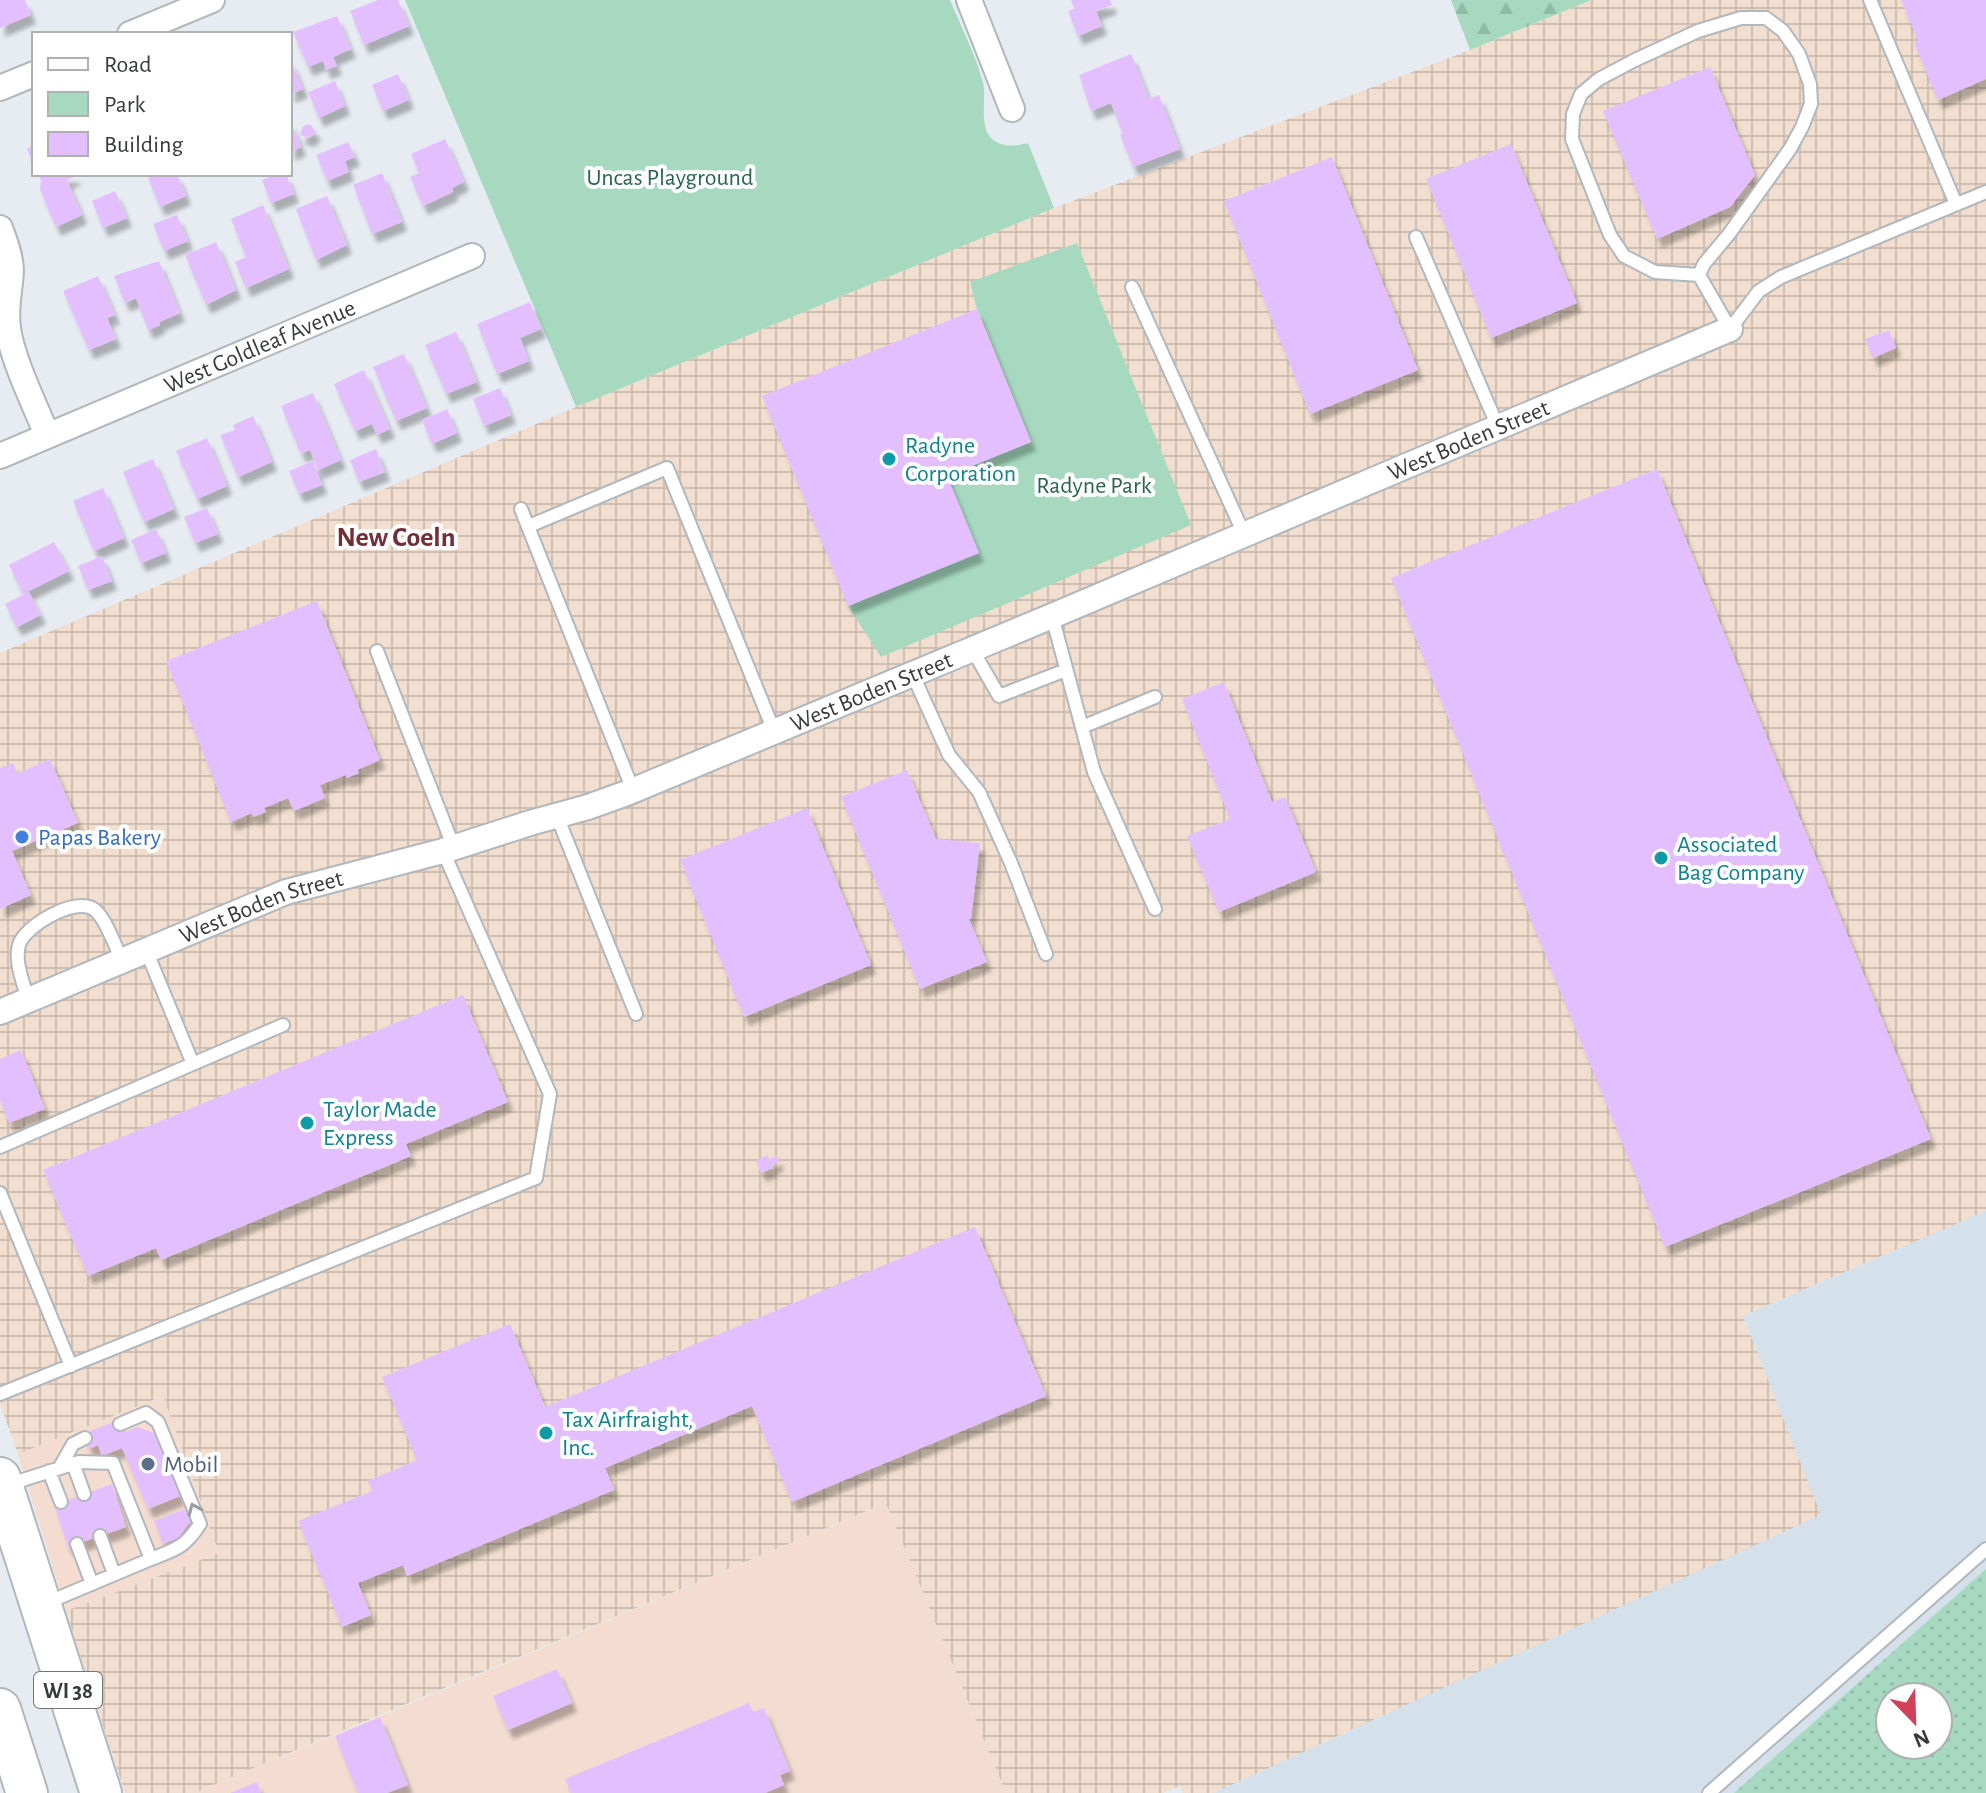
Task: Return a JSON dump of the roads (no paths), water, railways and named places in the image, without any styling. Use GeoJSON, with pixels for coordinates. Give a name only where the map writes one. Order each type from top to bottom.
{"type":"FeatureCollection","features":[{"type":"Feature","properties":{"kind":"main road","name":"WI 38"},"geometry":{"type":"LineString","coordinates":[[1,1482],[101,1793]]}},
{"type":"Feature","properties":{"kind":"main road","name":"WI 38"},"geometry":{"type":"LineString","coordinates":[[0,1709],[27,1793]]}},
{"type":"Feature","properties":{"kind":"street"},"geometry":{"type":"LineString","coordinates":[[135,32],[212,0]]}},
{"type":"Feature","properties":{"kind":"street"},"geometry":{"type":"LineString","coordinates":[[969,0],[1012,109]]}},
{"type":"Feature","properties":{"kind":"street"},"geometry":{"type":"LineString","coordinates":[[0,88],[32,75]]}},
{"type":"Feature","properties":{"kind":"street"},"geometry":{"type":"LineString","coordinates":[[0,228],[11,269],[6,302],[8,331],[47,435]]}},
{"type":"Feature","properties":{"kind":"street","name":"West Goldleaf Avenue"},"geometry":{"type":"LineString","coordinates":[[0,456],[472,256]]}},
{"type":"Feature","properties":{"kind":"street","name":"West Boden Street"},"geometry":{"type":"LineString","coordinates":[[0,1012],[286,892],[448,850],[633,790],[1730,329]]}},
{"type":"Feature","properties":{"kind":"lane"},"geometry":{"type":"LineString","coordinates":[[1870,0],[1956,204]]}},
{"type":"Feature","properties":{"kind":"lane"},"geometry":{"type":"LineString","coordinates":[[1741,18],[1766,18],[1783,31],[1799,54],[1810,84],[1811,104],[1790,149],[1699,275],[1655,272],[1624,256],[1610,235],[1572,139],[1573,114],[1581,94],[1599,79],[1635,60],[1698,31],[1741,18]]}},
{"type":"Feature","properties":{"kind":"lane"},"geometry":{"type":"LineString","coordinates":[[1699,275],[1730,329],[1759,291],[1781,277],[1986,192]]}},
{"type":"Feature","properties":{"kind":"lane"},"geometry":{"type":"LineString","coordinates":[[1416,237],[1498,427]]}},
{"type":"Feature","properties":{"kind":"lane"},"geometry":{"type":"LineString","coordinates":[[1132,287],[1244,534]]}},
{"type":"Feature","properties":{"kind":"lane"},"geometry":{"type":"LineString","coordinates":[[529,526],[667,468],[774,731]]}},
{"type":"Feature","properties":{"kind":"lane"},"geometry":{"type":"LineString","coordinates":[[521,509],[633,790]]}},
{"type":"Feature","properties":{"kind":"lane"},"geometry":{"type":"LineString","coordinates":[[1052,616],[1094,772],[1155,909]]}},
{"type":"Feature","properties":{"kind":"lane"},"geometry":{"type":"LineString","coordinates":[[972,649],[999,696],[1066,670]]}},
{"type":"Feature","properties":{"kind":"lane"},"geometry":{"type":"LineString","coordinates":[[0,1394],[536,1178],[550,1094],[448,850],[377,651]]}},
{"type":"Feature","properties":{"kind":"lane"},"geometry":{"type":"LineString","coordinates":[[912,673],[949,755],[979,792],[1011,863],[1046,954]]}},
{"type":"Feature","properties":{"kind":"lane"},"geometry":{"type":"LineString","coordinates":[[1082,727],[1155,697]]}},
{"type":"Feature","properties":{"kind":"lane"},"geometry":{"type":"LineString","coordinates":[[557,816],[636,1014]]}},
{"type":"Feature","properties":{"kind":"lane"},"geometry":{"type":"LineString","coordinates":[[28,1000],[19,965],[19,945],[28,931],[48,917],[74,907],[89,906],[98,912],[122,960]]}},
{"type":"Feature","properties":{"kind":"lane"},"geometry":{"type":"LineString","coordinates":[[146,950],[193,1064]]}},
{"type":"Feature","properties":{"kind":"lane"},"geometry":{"type":"LineString","coordinates":[[0,1147],[283,1025]]}},
{"type":"Feature","properties":{"kind":"lane"},"geometry":{"type":"LineString","coordinates":[[0,1193],[71,1366]]}},
{"type":"Feature","properties":{"kind":"lane"},"geometry":{"type":"LineString","coordinates":[[41,1606],[176,1550],[190,1540],[200,1524],[158,1422],[146,1413],[120,1424]]}},
{"type":"Feature","properties":{"kind":"lane"},"geometry":{"type":"LineString","coordinates":[[61,1502],[55,1469],[73,1444],[85,1438]]}},
{"type":"Feature","properties":{"kind":"lane"},"geometry":{"type":"LineString","coordinates":[[1,1482],[73,1463],[113,1463],[151,1559]]}},
{"type":"Feature","properties":{"kind":"lane"},"geometry":{"type":"LineString","coordinates":[[73,1463],[84,1494]]}},
{"type":"Feature","properties":{"kind":"lane"},"geometry":{"type":"LineString","coordinates":[[100,1536],[114,1574]]}},
{"type":"Feature","properties":{"kind":"lane"},"geometry":{"type":"LineString","coordinates":[[77,1544],[92,1584]]}},
{"type":"Feature","properties":{"kind":"lane"},"geometry":{"type":"LineString","coordinates":[[1709,1793],[1986,1549]]}},
{"type":"Feature","properties":{"kind":"place","name":"Radyne Corporation"},"geometry":{"type":"Point","coordinates":[889,459]}},
{"type":"Feature","properties":{"kind":"place","name":"Papas Bakery"},"geometry":{"type":"Point","coordinates":[22,837]}},
{"type":"Feature","properties":{"kind":"place","name":"Associated Bag Company"},"geometry":{"type":"Point","coordinates":[1661,858]}},
{"type":"Feature","properties":{"kind":"place","name":"Taylor Made Express"},"geometry":{"type":"Point","coordinates":[307,1123]}},
{"type":"Feature","properties":{"kind":"place","name":"Tax Airfraight, Inc."},"geometry":{"type":"Point","coordinates":[546,1433]}},
{"type":"Feature","properties":{"kind":"place","name":"Mobil"},"geometry":{"type":"Point","coordinates":[148,1464]}},
{"type":"Feature","properties":{"kind":"district","name":"New Coeln"},"geometry":{"type":"Point","coordinates":[396,536]}},
{"type":"Feature","properties":{"kind":"park label","name":"Uncas Playground"},"geometry":{"type":"Point","coordinates":[670,177]}},
{"type":"Feature","properties":{"kind":"park label","name":"Radyne Park"},"geometry":{"type":"Point","coordinates":[1094,485]}}]}
